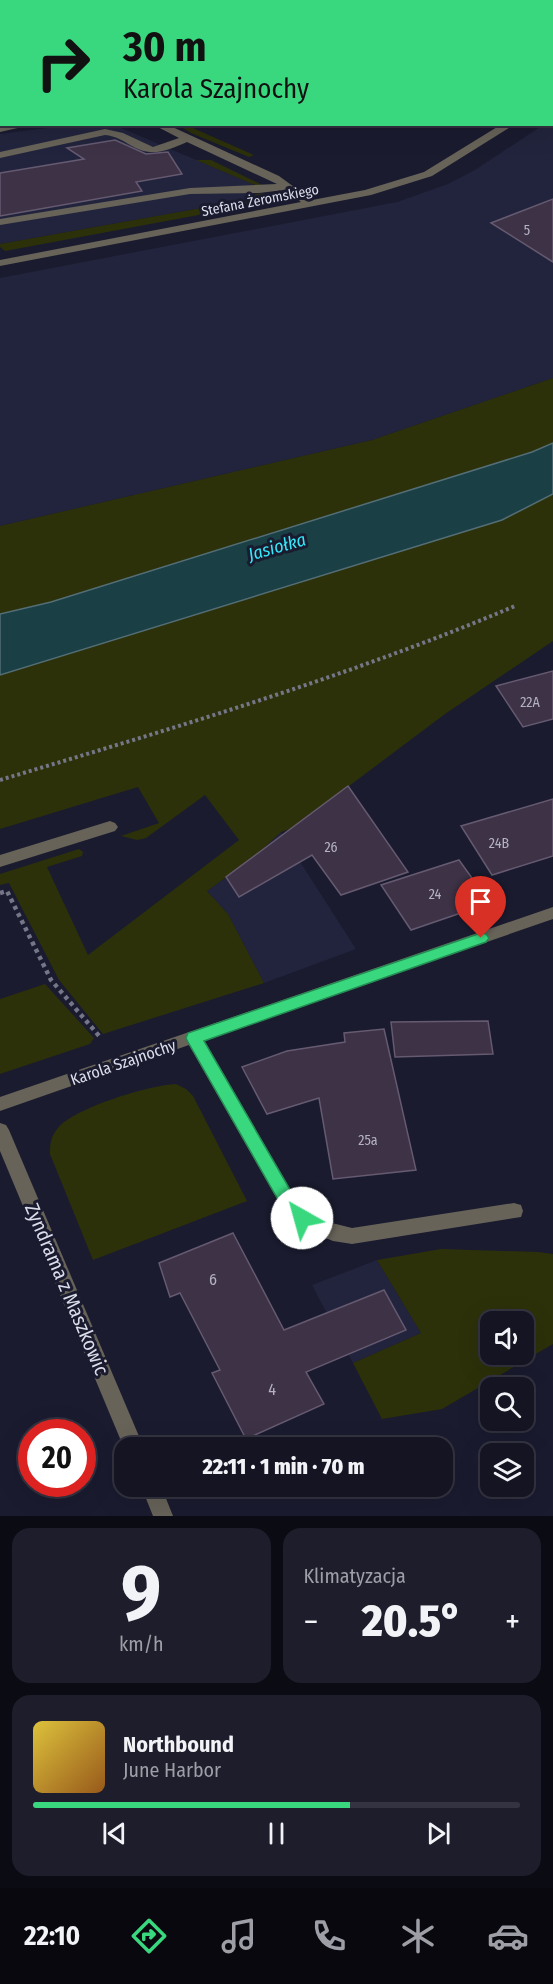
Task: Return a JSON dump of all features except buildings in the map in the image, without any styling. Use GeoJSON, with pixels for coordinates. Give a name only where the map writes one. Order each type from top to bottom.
{"type":"FeatureCollection","features":[{"type":"Feature","properties":{"kind":"street"},"geometry":{"type":"LineString","coordinates":[[0,129],[18,126]]}},
{"type":"Feature","properties":{"kind":"street"},"geometry":{"type":"LineString","coordinates":[[161,126],[288,186],[312,205]]}},
{"type":"Feature","properties":{"kind":"street","name":"Stefana Żeromskiego"},"geometry":{"type":"LineString","coordinates":[[0,263],[367,193],[428,174],[507,126]]}},
{"type":"Feature","properties":{"kind":"street"},"geometry":{"type":"LineString","coordinates":[[0,155],[105,132],[120,134],[150,150],[161,149],[185,139]]}},
{"type":"Feature","properties":{"kind":"street"},"geometry":{"type":"LineString","coordinates":[[0,222],[190,190],[259,190],[288,186]]}},
{"type":"Feature","properties":{"kind":"street"},"geometry":{"type":"LineString","coordinates":[[0,861],[110,826]]}},
{"type":"Feature","properties":{"kind":"street","name":"Karola Szajnochy"},"geometry":{"type":"LineString","coordinates":[[0,1104],[553,913]]}},
{"type":"Feature","properties":{"kind":"street"},"geometry":{"type":"LineString","coordinates":[[194,1038],[290,1205],[313,1226],[339,1235],[352,1236],[514,1212]]}},
{"type":"Feature","properties":{"kind":"street","name":"Zyndrama z Maszkowic"},"geometry":{"type":"LineString","coordinates":[[0,1130],[129,1437]]}},
{"type":"Feature","properties":{"kind":"street"},"geometry":{"type":"LineString","coordinates":[[155,1497],[163,1516]]}},
{"type":"Feature","properties":{"kind":"path"},"geometry":{"type":"LineString","coordinates":[[0,780],[339,676],[468,627],[515,606]]}},
{"type":"Feature","properties":{"kind":"path"},"geometry":{"type":"LineString","coordinates":[[0,893],[7,891],[51,980],[106,1043]]}},
{"type":"Feature","properties":{"kind":"shaded area"},"geometry":{"type":"Polygon","coordinates":[[[61,126],[116,126],[255,185],[252,199],[0,244],[0,134],[61,126]]]}},
{"type":"Feature","properties":{"kind":"shaded area"},"geometry":{"type":"Polygon","coordinates":[[[541,126],[553,126],[553,378],[372,440],[0,526],[0,278],[397,202],[448,184],[475,170],[541,126]]]}},
{"type":"Feature","properties":{"kind":"shaded area"},"geometry":{"type":"Polygon","coordinates":[[[281,832],[356,949],[264,983],[228,914],[207,891],[254,857],[281,832]]]}},
{"type":"Feature","properties":{"kind":"shaded area"},"geometry":{"type":"Polygon","coordinates":[[[377,1260],[421,1333],[353,1363],[312,1285],[377,1260]]]}},
{"type":"Feature","properties":{"kind":"green space"},"geometry":{"type":"Polygon","coordinates":[[[180,126],[189,126],[254,155],[249,157],[191,133],[180,126]]]}},
{"type":"Feature","properties":{"kind":"green space"},"geometry":{"type":"Polygon","coordinates":[[[196,160],[211,160],[262,185],[255,185],[196,160]]]}},
{"type":"Feature","properties":{"kind":"green space"},"geometry":{"type":"Polygon","coordinates":[[[263,193],[258,200],[247,206],[5,251],[0,247],[0,244],[252,199],[253,195],[263,193]]]}},
{"type":"Feature","properties":{"kind":"green space"},"geometry":{"type":"Polygon","coordinates":[[[553,378],[553,443],[544,448],[51,602],[0,614],[0,526],[372,440],[553,378]]]}},
{"type":"Feature","properties":{"kind":"green space"},"geometry":{"type":"Polygon","coordinates":[[[553,494],[553,641],[445,714],[293,828],[281,832],[254,857],[207,891],[228,914],[264,983],[103,1034],[59,980],[9,883],[0,885],[0,874],[79,849],[83,852],[82,856],[47,867],[88,955],[239,840],[205,795],[146,838],[137,840],[121,836],[159,823],[138,787],[0,829],[0,675],[502,520],[553,494]]]}},
{"type":"Feature","properties":{"kind":"green space"},"geometry":{"type":"Polygon","coordinates":[[[45,984],[94,1038],[90,1044],[0,1074],[0,999],[45,984]]]}},
{"type":"Feature","properties":{"kind":"green space"},"geometry":{"type":"Polygon","coordinates":[[[176,1084],[193,1096],[247,1201],[93,1260],[50,1154],[52,1137],[67,1120],[96,1106],[149,1088],[176,1084]]]}},
{"type":"Feature","properties":{"kind":"green space"},"geometry":{"type":"Polygon","coordinates":[[[441,1249],[553,1254],[553,1344],[534,1355],[534,1311],[480,1311],[480,1365],[517,1365],[497,1377],[480,1377],[480,1387],[442,1409],[382,1419],[353,1363],[421,1333],[377,1260],[441,1249]]]}},
{"type":"Feature","properties":{"kind":"water","name":"Jasiołka"},"geometry":{"type":"Polygon","coordinates":[[[553,443],[553,494],[502,520],[0,675],[0,614],[51,602],[532,452],[553,443]]]}},
{"type":"Feature","properties":{"kind":"route"},"geometry":{"type":"LineString","coordinates":[[302,1218],[290,1205],[194,1038],[481,938]]}}]}
